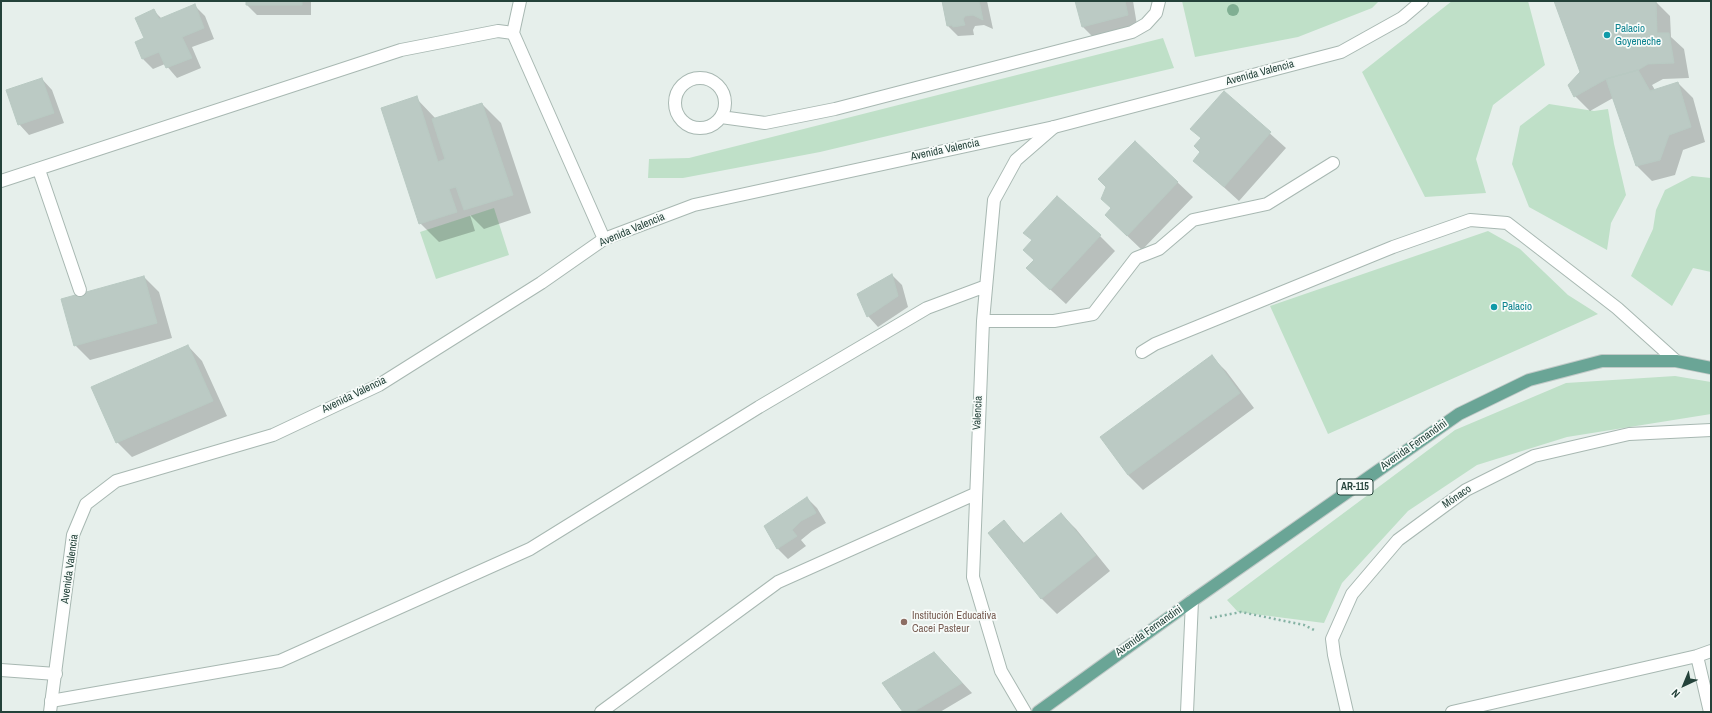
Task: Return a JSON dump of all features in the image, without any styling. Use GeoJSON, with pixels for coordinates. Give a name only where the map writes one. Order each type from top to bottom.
{"type":"FeatureCollection","features":[{"type":"Feature","properties":{"kind":"main road","name":"Avenida Fernandini"},"geometry":{"type":"LineString","coordinates":[[1038,712],[1192,601],[1459,414],[1529,380],[1602,361],[1676,361],[1711,368]]}},
{"type":"Feature","properties":{"kind":"street"},"geometry":{"type":"LineString","coordinates":[[520,1],[513,33],[604,239]]}},
{"type":"Feature","properties":{"kind":"street"},"geometry":{"type":"LineString","coordinates":[[720,117],[765,124],[835,109],[1132,32],[1146,24],[1156,13],[1159,1]]}},
{"type":"Feature","properties":{"kind":"street","name":"Avenida Valencia"},"geometry":{"type":"LineString","coordinates":[[50,706],[56,674],[73,535],[86,504],[116,481],[273,435],[379,385],[541,283],[604,239],[694,205],[1054,127],[1341,52],[1402,18],[1422,1]]}},
{"type":"Feature","properties":{"kind":"street"},"geometry":{"type":"LineString","coordinates":[[1,182],[401,50],[498,30],[513,33]]}},
{"type":"Feature","properties":{"kind":"street"},"geometry":{"type":"LineString","coordinates":[[694,78],[706,78],[717,84],[724,94],[725,106],[720,117],[712,125],[700,128],[688,125],[679,117],[675,106],[676,94],[683,84],[694,78]]}},
{"type":"Feature","properties":{"kind":"street","name":"Valencia"},"geometry":{"type":"LineString","coordinates":[[1025,712],[1001,671],[973,577],[975,494],[983,321],[994,200],[1016,160],[1054,127]]}},
{"type":"Feature","properties":{"kind":"street"},"geometry":{"type":"LineString","coordinates":[[983,321],[1054,321],[1093,314],[1136,258],[1159,249],[1193,220],[1267,204],[1334,163]]}},
{"type":"Feature","properties":{"kind":"street"},"geometry":{"type":"LineString","coordinates":[[39,170],[80,290]]}},
{"type":"Feature","properties":{"kind":"street"},"geometry":{"type":"LineString","coordinates":[[1142,352],[1154,344],[1393,246],[1470,220],[1507,223],[1612,304],[1676,361]]}},
{"type":"Feature","properties":{"kind":"street"},"geometry":{"type":"LineString","coordinates":[[50,706],[280,661],[530,549],[753,411],[927,308],[986,286]]}},
{"type":"Feature","properties":{"kind":"street","name":"Mónaco"},"geometry":{"type":"LineString","coordinates":[[1332,639],[1352,594],[1398,540],[1466,490],[1534,456],[1629,434],[1711,430]]}},
{"type":"Feature","properties":{"kind":"street"},"geometry":{"type":"LineString","coordinates":[[600,712],[778,582],[975,494]]}},
{"type":"Feature","properties":{"kind":"street"},"geometry":{"type":"LineString","coordinates":[[1187,712],[1192,601]]}},
{"type":"Feature","properties":{"kind":"street"},"geometry":{"type":"LineString","coordinates":[[1332,639],[1346,712]]}},
{"type":"Feature","properties":{"kind":"street"},"geometry":{"type":"LineString","coordinates":[[1452,712],[1697,656],[1711,651]]}},
{"type":"Feature","properties":{"kind":"street"},"geometry":{"type":"LineString","coordinates":[[1697,656],[1710,712]]}},
{"type":"Feature","properties":{"kind":"street"},"geometry":{"type":"LineString","coordinates":[[1,670],[56,674]]}},
{"type":"Feature","properties":{"kind":"path"},"geometry":{"type":"LineString","coordinates":[[1191,622],[1241,612],[1304,625],[1332,639]]}},
{"type":"Feature","properties":{"kind":"green space"},"geometry":{"type":"Polygon","coordinates":[[[1182,1],[1379,1],[1372,8],[1298,37],[1195,57],[1182,1]]]}},
{"type":"Feature","properties":{"kind":"green space"},"geometry":{"type":"Polygon","coordinates":[[[1452,1],[1528,1],[1545,65],[1493,105],[1476,159],[1486,193],[1425,197],[1362,72],[1452,1]]]}},
{"type":"Feature","properties":{"kind":"green space"},"geometry":{"type":"Polygon","coordinates":[[[1163,38],[1174,68],[820,152],[683,178],[648,178],[649,159],[689,158],[1163,38]]]}},
{"type":"Feature","properties":{"kind":"green space"},"geometry":{"type":"Polygon","coordinates":[[[1549,104],[1594,111],[1608,109],[1614,144],[1626,195],[1611,223],[1607,250],[1529,207],[1512,164],[1520,126],[1549,104]]]}},
{"type":"Feature","properties":{"kind":"green space"},"geometry":{"type":"Polygon","coordinates":[[[1692,176],[1711,178],[1711,272],[1693,268],[1672,306],[1631,276],[1653,229],[1656,210],[1665,190],[1692,176]]]}},
{"type":"Feature","properties":{"kind":"green space"},"geometry":{"type":"Polygon","coordinates":[[[494,208],[509,255],[436,279],[420,232],[494,208]]]}},
{"type":"Feature","properties":{"kind":"green space"},"geometry":{"type":"Polygon","coordinates":[[[1488,231],[1520,249],[1568,295],[1598,314],[1328,434],[1270,306],[1488,231]]]}},
{"type":"Feature","properties":{"kind":"green space"},"geometry":{"type":"Polygon","coordinates":[[[1675,376],[1711,382],[1711,414],[1567,437],[1477,465],[1408,511],[1342,583],[1324,623],[1238,612],[1227,600],[1455,430],[1566,383],[1675,376]]]}},
{"type":"Feature","properties":{"kind":"building"},"geometry":{"type":"Polygon","coordinates":[[[246,1],[302,1],[302,5],[246,5],[246,1]]]}},
{"type":"Feature","properties":{"kind":"building"},"geometry":{"type":"Polygon","coordinates":[[[942,1],[979,1],[983,20],[973,15],[965,16],[963,19],[965,25],[953,27],[952,25],[947,26],[942,1]]]}},
{"type":"Feature","properties":{"kind":"building"},"geometry":{"type":"Polygon","coordinates":[[[1075,1],[1125,1],[1128,15],[1082,27],[1075,1]]]}},
{"type":"Feature","properties":{"kind":"building"},"geometry":{"type":"Polygon","coordinates":[[[1554,1],[1656,1],[1657,33],[1669,33],[1674,63],[1648,64],[1638,70],[1606,79],[1574,97],[1568,85],[1580,72],[1554,1]]]}},
{"type":"Feature","properties":{"kind":"building"},"geometry":{"type":"Polygon","coordinates":[[[195,4],[204,28],[182,37],[192,58],[166,68],[159,52],[142,59],[135,42],[144,38],[135,18],[154,9],[159,19],[195,4]]]}},
{"type":"Feature","properties":{"kind":"building"},"geometry":{"type":"Polygon","coordinates":[[[1638,70],[1650,91],[1678,82],[1691,127],[1669,135],[1660,160],[1636,166],[1606,79],[1638,70]]]}},
{"type":"Feature","properties":{"kind":"building"},"geometry":{"type":"Polygon","coordinates":[[[42,78],[54,113],[18,125],[6,90],[42,78]]]}},
{"type":"Feature","properties":{"kind":"building"},"geometry":{"type":"Polygon","coordinates":[[[1224,91],[1271,132],[1224,187],[1193,161],[1200,152],[1194,146],[1201,138],[1190,129],[1224,91]]]}},
{"type":"Feature","properties":{"kind":"building"},"geometry":{"type":"Polygon","coordinates":[[[417,96],[438,162],[445,159],[432,119],[482,103],[513,195],[464,210],[456,187],[449,189],[457,212],[419,224],[381,108],[417,96]]]}},
{"type":"Feature","properties":{"kind":"building"},"geometry":{"type":"Polygon","coordinates":[[[1135,141],[1178,182],[1127,236],[1105,215],[1111,208],[1101,199],[1106,187],[1098,179],[1135,141]]]}},
{"type":"Feature","properties":{"kind":"building"},"geometry":{"type":"Polygon","coordinates":[[[1057,196],[1101,235],[1050,290],[1026,268],[1034,260],[1023,250],[1032,240],[1023,233],[1057,196]]]}},
{"type":"Feature","properties":{"kind":"building"},"geometry":{"type":"Polygon","coordinates":[[[892,274],[898,296],[867,317],[857,294],[892,274]]]}},
{"type":"Feature","properties":{"kind":"building"},"geometry":{"type":"Polygon","coordinates":[[[144,276],[157,323],[74,346],[61,299],[144,276]]]}},
{"type":"Feature","properties":{"kind":"building"},"geometry":{"type":"Polygon","coordinates":[[[188,345],[213,401],[116,443],[91,387],[188,345]]]}},
{"type":"Feature","properties":{"kind":"building"},"geometry":{"type":"Polygon","coordinates":[[[1212,355],[1240,393],[1128,475],[1100,437],[1212,355]]]}},
{"type":"Feature","properties":{"kind":"building"},"geometry":{"type":"Polygon","coordinates":[[[807,497],[816,513],[801,521],[792,530],[797,536],[777,549],[764,526],[807,497]]]}},
{"type":"Feature","properties":{"kind":"building"},"geometry":{"type":"Polygon","coordinates":[[[1061,513],[1096,555],[1041,599],[988,533],[1004,520],[1023,544],[1061,513]]]}},
{"type":"Feature","properties":{"kind":"building"},"geometry":{"type":"Polygon","coordinates":[[[934,652],[962,683],[913,712],[903,712],[882,683],[934,652]]]}},
{"type":"Feature","properties":{"kind":"place","name":"Palacio Goyeneche"},"geometry":{"type":"Point","coordinates":[1607,35]}},
{"type":"Feature","properties":{"kind":"place","name":"Palacio"},"geometry":{"type":"Point","coordinates":[1494,307]}},
{"type":"Feature","properties":{"kind":"place","name":"Institución Educativa Cacei Pasteur"},"geometry":{"type":"Point","coordinates":[904,622]}}]}
